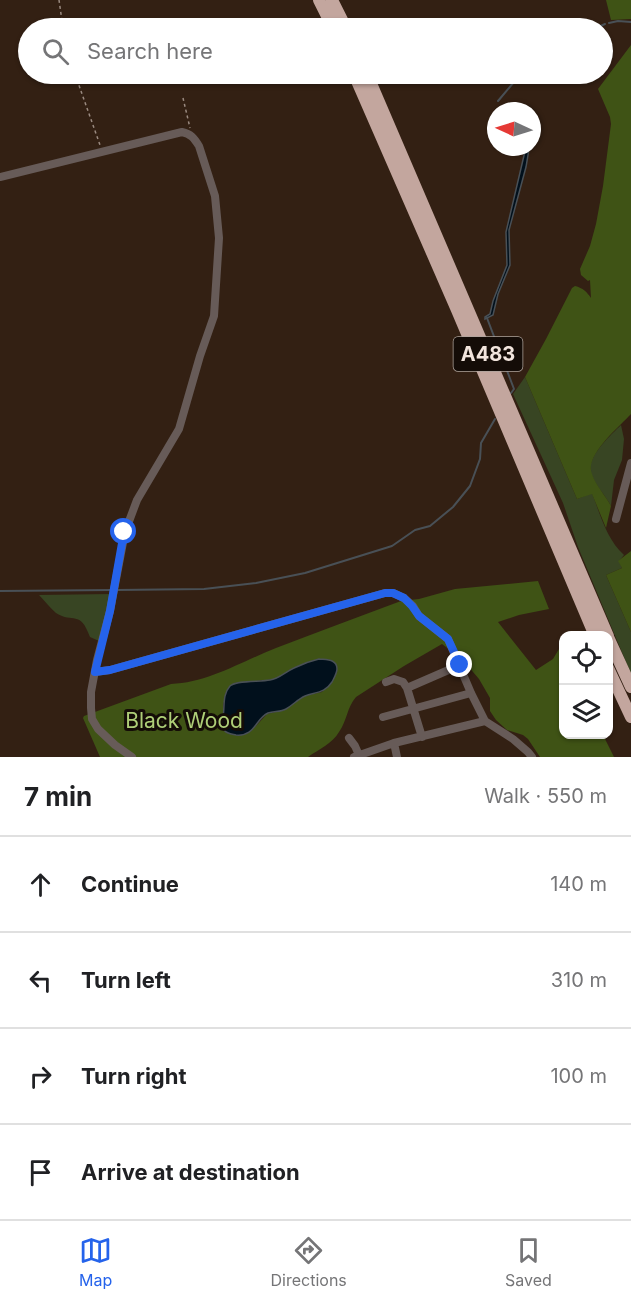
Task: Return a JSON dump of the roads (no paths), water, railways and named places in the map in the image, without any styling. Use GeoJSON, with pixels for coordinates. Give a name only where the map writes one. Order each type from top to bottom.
{"type":"FeatureCollection","features":[{"type":"Feature","properties":{"kind":"highway"},"geometry":{"type":"LineString","coordinates":[[319,0],[328,18]]}},
{"type":"Feature","properties":{"kind":"highway"},"geometry":{"type":"LineString","coordinates":[[332,0],[341,18]]}},
{"type":"Feature","properties":{"kind":"highway","name":"A483"},"geometry":{"type":"LineString","coordinates":[[358,84],[593,631]]}},
{"type":"Feature","properties":{"kind":"highway","name":"A483"},"geometry":{"type":"LineString","coordinates":[[371,84],[606,631]]}},
{"type":"Feature","properties":{"kind":"highway","name":"A483"},"geometry":{"type":"LineString","coordinates":[[613,647],[631,687]]}},
{"type":"Feature","properties":{"kind":"highway"},"geometry":{"type":"LineString","coordinates":[[613,677],[631,717]]}},
{"type":"Feature","properties":{"kind":"lane"},"geometry":{"type":"LineString","coordinates":[[0,177],[182,132],[193,137],[199,147],[214,196],[219,238],[214,316],[179,429],[137,501],[124,532],[114,590],[91,692],[92,719],[98,729],[132,757]]}},
{"type":"Feature","properties":{"kind":"lane"},"geometry":{"type":"LineString","coordinates":[[616,519],[631,463]]}},
{"type":"Feature","properties":{"kind":"lane"},"geometry":{"type":"LineString","coordinates":[[95,672],[110,670],[385,593],[393,593],[404,598],[419,616],[448,639],[484,721],[513,740],[532,757]]}},
{"type":"Feature","properties":{"kind":"lane"},"geometry":{"type":"LineString","coordinates":[[407,688],[460,665]]}},
{"type":"Feature","properties":{"kind":"lane"},"geometry":{"type":"LineString","coordinates":[[386,682],[394,679],[403,682],[422,736]]}},
{"type":"Feature","properties":{"kind":"lane"},"geometry":{"type":"LineString","coordinates":[[382,717],[471,693]]}},
{"type":"Feature","properties":{"kind":"lane"},"geometry":{"type":"LineString","coordinates":[[349,738],[354,743],[356,756],[394,743],[484,721]]}},
{"type":"Feature","properties":{"kind":"lane"},"geometry":{"type":"LineString","coordinates":[[394,743],[397,757]]}},
{"type":"Feature","properties":{"kind":"water"},"geometry":{"type":"Polygon","coordinates":[[[524,156],[528,156],[509,230],[510,265],[498,294],[493,315],[485,319],[490,314],[507,265],[506,232],[524,156]]]}},
{"type":"Feature","properties":{"kind":"water"},"geometry":{"type":"Polygon","coordinates":[[[319,659],[331,661],[337,666],[332,682],[326,688],[302,697],[284,710],[268,713],[247,733],[236,735],[226,732],[221,724],[225,697],[230,686],[243,682],[273,679],[300,665],[319,659]]]}},
{"type":"Feature","properties":{"kind":"waterway"},"geometry":{"type":"LineString","coordinates":[[613,22],[631,22]]}},
{"type":"Feature","properties":{"kind":"waterway"},"geometry":{"type":"LineString","coordinates":[[498,101],[512,84]]}},
{"type":"Feature","properties":{"kind":"waterway"},"geometry":{"type":"LineString","coordinates":[[487,318],[514,389],[511,393]]}},
{"type":"Feature","properties":{"kind":"waterway"},"geometry":{"type":"LineString","coordinates":[[117,590],[204,589],[256,583],[305,573],[392,546],[415,530],[430,526],[453,507],[470,486],[480,459],[481,443],[495,419]]}},
{"type":"Feature","properties":{"kind":"waterway"},"geometry":{"type":"LineString","coordinates":[[0,591],[112,590]]}},
{"type":"Feature","properties":{"kind":"park label","name":"Black Wood"},"geometry":{"type":"Point","coordinates":[184,720]}}]}
